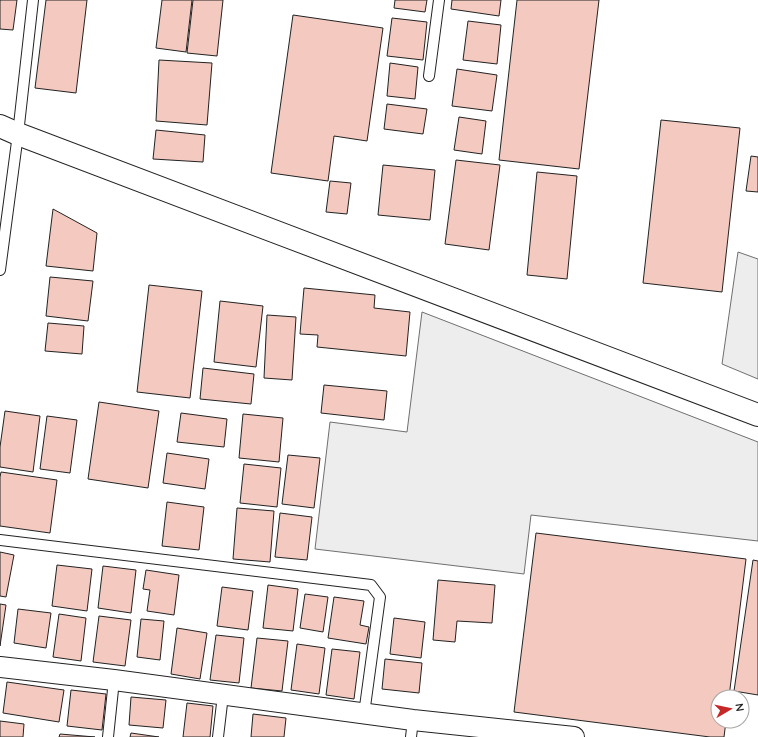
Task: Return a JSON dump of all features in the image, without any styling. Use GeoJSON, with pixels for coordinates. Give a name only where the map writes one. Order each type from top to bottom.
{"type":"FeatureCollection","features":[{"type":"Feature","properties":{"kind":"street"},"geometry":{"type":"LineString","coordinates":[[9,130],[758,415]]}},
{"type":"Feature","properties":{"kind":"street"},"geometry":{"type":"LineString","coordinates":[[0,667],[114,680],[364,714],[412,728],[574,737]]}},
{"type":"Feature","properties":{"kind":"lane"},"geometry":{"type":"LineString","coordinates":[[0,270],[9,130],[33,0]]}},
{"type":"Feature","properties":{"kind":"lane"},"geometry":{"type":"LineString","coordinates":[[429,76],[439,0]]}},
{"type":"Feature","properties":{"kind":"lane"},"geometry":{"type":"LineString","coordinates":[[0,540],[371,585],[380,597],[364,714]]}},
{"type":"Feature","properties":{"kind":"lane"},"geometry":{"type":"LineString","coordinates":[[108,737],[114,680]]}},
{"type":"Feature","properties":{"kind":"lane"},"geometry":{"type":"LineString","coordinates":[[218,737],[223,695]]}},
{"type":"Feature","properties":{"kind":"shaded area"},"geometry":{"type":"Polygon","coordinates":[[[738,252],[758,259],[758,379],[722,364],[738,252]]]}},
{"type":"Feature","properties":{"kind":"shaded area"},"geometry":{"type":"Polygon","coordinates":[[[422,312],[758,442],[758,541],[531,515],[524,574],[315,549],[330,422],[407,432],[422,312]]]}},
{"type":"Feature","properties":{"kind":"building"},"geometry":{"type":"Polygon","coordinates":[[[0,0],[17,0],[13,30],[0,29],[0,0]]]}},
{"type":"Feature","properties":{"kind":"building"},"geometry":{"type":"Polygon","coordinates":[[[46,0],[87,0],[76,93],[35,88],[46,0]]]}},
{"type":"Feature","properties":{"kind":"building"},"geometry":{"type":"Polygon","coordinates":[[[162,0],[192,0],[186,52],[156,48],[162,0]]]}},
{"type":"Feature","properties":{"kind":"building"},"geometry":{"type":"Polygon","coordinates":[[[193,0],[223,0],[217,56],[187,53],[193,0]]]}},
{"type":"Feature","properties":{"kind":"building"},"geometry":{"type":"Polygon","coordinates":[[[395,0],[427,0],[425,12],[394,8],[395,0]]]}},
{"type":"Feature","properties":{"kind":"building"},"geometry":{"type":"Polygon","coordinates":[[[452,0],[501,0],[499,16],[451,9],[452,0]]]}},
{"type":"Feature","properties":{"kind":"building"},"geometry":{"type":"Polygon","coordinates":[[[517,0],[599,0],[579,169],[499,160],[517,0]]]}},
{"type":"Feature","properties":{"kind":"building"},"geometry":{"type":"Polygon","coordinates":[[[293,15],[383,28],[367,141],[334,136],[328,181],[271,173],[293,15]]]}},
{"type":"Feature","properties":{"kind":"building"},"geometry":{"type":"Polygon","coordinates":[[[392,18],[427,22],[423,60],[387,56],[392,18]]]}},
{"type":"Feature","properties":{"kind":"building"},"geometry":{"type":"Polygon","coordinates":[[[468,21],[501,25],[497,64],[463,60],[468,21]]]}},
{"type":"Feature","properties":{"kind":"building"},"geometry":{"type":"Polygon","coordinates":[[[159,60],[212,63],[207,125],[156,121],[159,60]]]}},
{"type":"Feature","properties":{"kind":"building"},"geometry":{"type":"Polygon","coordinates":[[[390,63],[418,67],[415,99],[387,96],[390,63]]]}},
{"type":"Feature","properties":{"kind":"building"},"geometry":{"type":"Polygon","coordinates":[[[457,69],[497,75],[492,111],[452,106],[457,69]]]}},
{"type":"Feature","properties":{"kind":"building"},"geometry":{"type":"Polygon","coordinates":[[[387,104],[427,109],[423,134],[384,129],[387,104]]]}},
{"type":"Feature","properties":{"kind":"building"},"geometry":{"type":"Polygon","coordinates":[[[459,117],[486,121],[482,154],[454,150],[459,117]]]}},
{"type":"Feature","properties":{"kind":"building"},"geometry":{"type":"Polygon","coordinates":[[[661,120],[740,128],[722,292],[643,283],[661,120]]]}},
{"type":"Feature","properties":{"kind":"building"},"geometry":{"type":"Polygon","coordinates":[[[156,130],[205,135],[203,162],[153,159],[156,130]]]}},
{"type":"Feature","properties":{"kind":"building"},"geometry":{"type":"Polygon","coordinates":[[[751,156],[758,157],[758,192],[746,191],[751,156]]]}},
{"type":"Feature","properties":{"kind":"building"},"geometry":{"type":"Polygon","coordinates":[[[456,160],[500,165],[489,250],[445,244],[456,160]]]}},
{"type":"Feature","properties":{"kind":"building"},"geometry":{"type":"Polygon","coordinates":[[[383,165],[435,170],[430,220],[378,215],[383,165]]]}},
{"type":"Feature","properties":{"kind":"building"},"geometry":{"type":"Polygon","coordinates":[[[537,172],[577,176],[567,279],[527,275],[537,172]]]}},
{"type":"Feature","properties":{"kind":"building"},"geometry":{"type":"Polygon","coordinates":[[[330,181],[351,183],[347,214],[326,212],[330,181]]]}},
{"type":"Feature","properties":{"kind":"building"},"geometry":{"type":"Polygon","coordinates":[[[53,209],[97,233],[93,271],[46,266],[53,209]]]}},
{"type":"Feature","properties":{"kind":"building"},"geometry":{"type":"Polygon","coordinates":[[[50,277],[93,281],[88,321],[46,316],[50,277]]]}},
{"type":"Feature","properties":{"kind":"building"},"geometry":{"type":"Polygon","coordinates":[[[149,285],[202,291],[190,398],[137,392],[149,285]]]}},
{"type":"Feature","properties":{"kind":"building"},"geometry":{"type":"Polygon","coordinates":[[[304,288],[375,295],[374,308],[410,312],[406,356],[317,347],[318,335],[300,334],[304,288]]]}},
{"type":"Feature","properties":{"kind":"building"},"geometry":{"type":"Polygon","coordinates":[[[220,301],[263,306],[256,367],[214,362],[220,301]]]}},
{"type":"Feature","properties":{"kind":"building"},"geometry":{"type":"Polygon","coordinates":[[[267,315],[296,317],[292,380],[264,378],[267,315]]]}},
{"type":"Feature","properties":{"kind":"building"},"geometry":{"type":"Polygon","coordinates":[[[48,323],[84,326],[82,354],[45,351],[48,323]]]}},
{"type":"Feature","properties":{"kind":"building"},"geometry":{"type":"Polygon","coordinates":[[[203,368],[254,374],[251,404],[200,399],[203,368]]]}},
{"type":"Feature","properties":{"kind":"building"},"geometry":{"type":"Polygon","coordinates":[[[324,385],[387,391],[384,420],[321,413],[324,385]]]}},
{"type":"Feature","properties":{"kind":"building"},"geometry":{"type":"Polygon","coordinates":[[[99,402],[159,411],[148,488],[88,479],[99,402]]]}},
{"type":"Feature","properties":{"kind":"building"},"geometry":{"type":"Polygon","coordinates":[[[5,411],[40,416],[33,472],[0,467],[0,447],[5,411]]]}},
{"type":"Feature","properties":{"kind":"building"},"geometry":{"type":"Polygon","coordinates":[[[181,413],[227,419],[224,447],[177,442],[181,413]]]}},
{"type":"Feature","properties":{"kind":"building"},"geometry":{"type":"Polygon","coordinates":[[[243,414],[283,418],[279,462],[239,458],[243,414]]]}},
{"type":"Feature","properties":{"kind":"building"},"geometry":{"type":"Polygon","coordinates":[[[47,416],[77,420],[70,473],[40,469],[47,416]]]}},
{"type":"Feature","properties":{"kind":"building"},"geometry":{"type":"Polygon","coordinates":[[[167,453],[209,459],[205,489],[163,483],[167,453]]]}},
{"type":"Feature","properties":{"kind":"building"},"geometry":{"type":"Polygon","coordinates":[[[288,455],[320,458],[314,508],[282,504],[288,455]]]}},
{"type":"Feature","properties":{"kind":"building"},"geometry":{"type":"Polygon","coordinates":[[[244,464],[281,468],[277,507],[240,503],[244,464]]]}},
{"type":"Feature","properties":{"kind":"building"},"geometry":{"type":"Polygon","coordinates":[[[1,472],[57,480],[50,533],[0,526],[1,472]]]}},
{"type":"Feature","properties":{"kind":"building"},"geometry":{"type":"Polygon","coordinates":[[[167,502],[204,507],[199,550],[162,546],[167,502]]]}},
{"type":"Feature","properties":{"kind":"building"},"geometry":{"type":"Polygon","coordinates":[[[237,508],[274,511],[270,562],[233,559],[237,508]]]}},
{"type":"Feature","properties":{"kind":"building"},"geometry":{"type":"Polygon","coordinates":[[[280,513],[312,517],[307,560],[275,557],[280,513]]]}},
{"type":"Feature","properties":{"kind":"building"},"geometry":{"type":"Polygon","coordinates":[[[536,533],[746,559],[730,689],[710,689],[710,729],[725,729],[724,737],[710,737],[514,712],[536,533]]]}},
{"type":"Feature","properties":{"kind":"building"},"geometry":{"type":"Polygon","coordinates":[[[0,552],[14,555],[6,597],[0,596],[0,552]]]}},
{"type":"Feature","properties":{"kind":"building"},"geometry":{"type":"Polygon","coordinates":[[[753,560],[758,561],[758,695],[750,694],[750,689],[734,689],[753,560]]]}},
{"type":"Feature","properties":{"kind":"building"},"geometry":{"type":"Polygon","coordinates":[[[57,565],[92,569],[87,611],[52,606],[57,565]]]}},
{"type":"Feature","properties":{"kind":"building"},"geometry":{"type":"Polygon","coordinates":[[[103,566],[136,570],[131,613],[98,608],[103,566]]]}},
{"type":"Feature","properties":{"kind":"building"},"geometry":{"type":"Polygon","coordinates":[[[146,570],[179,575],[174,615],[147,611],[150,590],[143,589],[146,570]]]}},
{"type":"Feature","properties":{"kind":"building"},"geometry":{"type":"Polygon","coordinates":[[[438,580],[495,585],[492,623],[457,621],[455,642],[433,640],[438,580]]]}},
{"type":"Feature","properties":{"kind":"building"},"geometry":{"type":"Polygon","coordinates":[[[268,585],[298,589],[293,631],[263,628],[268,585]]]}},
{"type":"Feature","properties":{"kind":"building"},"geometry":{"type":"Polygon","coordinates":[[[222,587],[253,591],[248,630],[217,626],[222,587]]]}},
{"type":"Feature","properties":{"kind":"building"},"geometry":{"type":"Polygon","coordinates":[[[305,594],[328,597],[323,632],[300,628],[305,594]]]}},
{"type":"Feature","properties":{"kind":"building"},"geometry":{"type":"Polygon","coordinates":[[[334,597],[364,601],[360,625],[369,627],[366,644],[328,638],[334,597]]]}},
{"type":"Feature","properties":{"kind":"building"},"geometry":{"type":"Polygon","coordinates":[[[0,604],[6,605],[0,646],[0,604]]]}},
{"type":"Feature","properties":{"kind":"building"},"geometry":{"type":"Polygon","coordinates":[[[18,609],[51,613],[46,648],[14,643],[18,609]]]}},
{"type":"Feature","properties":{"kind":"building"},"geometry":{"type":"Polygon","coordinates":[[[59,614],[86,618],[81,661],[53,657],[59,614]]]}},
{"type":"Feature","properties":{"kind":"building"},"geometry":{"type":"Polygon","coordinates":[[[99,616],[131,620],[125,666],[93,662],[99,616]]]}},
{"type":"Feature","properties":{"kind":"building"},"geometry":{"type":"Polygon","coordinates":[[[394,618],[425,622],[421,658],[390,654],[394,618]]]}},
{"type":"Feature","properties":{"kind":"building"},"geometry":{"type":"Polygon","coordinates":[[[141,619],[164,621],[160,660],[137,657],[141,619]]]}},
{"type":"Feature","properties":{"kind":"building"},"geometry":{"type":"Polygon","coordinates":[[[177,628],[207,633],[200,679],[171,674],[177,628]]]}},
{"type":"Feature","properties":{"kind":"building"},"geometry":{"type":"Polygon","coordinates":[[[216,635],[244,638],[239,683],[210,680],[216,635]]]}},
{"type":"Feature","properties":{"kind":"building"},"geometry":{"type":"Polygon","coordinates":[[[257,638],[288,641],[282,691],[251,688],[257,638]]]}},
{"type":"Feature","properties":{"kind":"building"},"geometry":{"type":"Polygon","coordinates":[[[297,644],[325,648],[319,694],[291,690],[297,644]]]}},
{"type":"Feature","properties":{"kind":"building"},"geometry":{"type":"Polygon","coordinates":[[[332,649],[360,652],[354,699],[326,695],[332,649]]]}},
{"type":"Feature","properties":{"kind":"building"},"geometry":{"type":"Polygon","coordinates":[[[385,659],[422,663],[419,693],[382,689],[385,659]]]}},
{"type":"Feature","properties":{"kind":"building"},"geometry":{"type":"Polygon","coordinates":[[[7,682],[64,690],[59,722],[3,713],[7,682]]]}},
{"type":"Feature","properties":{"kind":"building"},"geometry":{"type":"Polygon","coordinates":[[[71,690],[106,694],[102,730],[67,726],[71,690]]]}},
{"type":"Feature","properties":{"kind":"building"},"geometry":{"type":"Polygon","coordinates":[[[131,697],[166,700],[163,728],[129,725],[131,697]]]}},
{"type":"Feature","properties":{"kind":"building"},"geometry":{"type":"Polygon","coordinates":[[[187,703],[213,706],[210,737],[183,737],[187,703]]]}},
{"type":"Feature","properties":{"kind":"building"},"geometry":{"type":"Polygon","coordinates":[[[253,714],[286,718],[284,737],[251,737],[253,714]]]}},
{"type":"Feature","properties":{"kind":"building"},"geometry":{"type":"Polygon","coordinates":[[[0,721],[24,724],[23,737],[0,737],[0,721]]]}},
{"type":"Feature","properties":{"kind":"building"},"geometry":{"type":"Polygon","coordinates":[[[131,733],[159,737],[130,737],[131,733]]]}},
{"type":"Feature","properties":{"kind":"building"},"geometry":{"type":"Polygon","coordinates":[[[60,734],[95,737],[59,737],[60,734]]]}}]}
